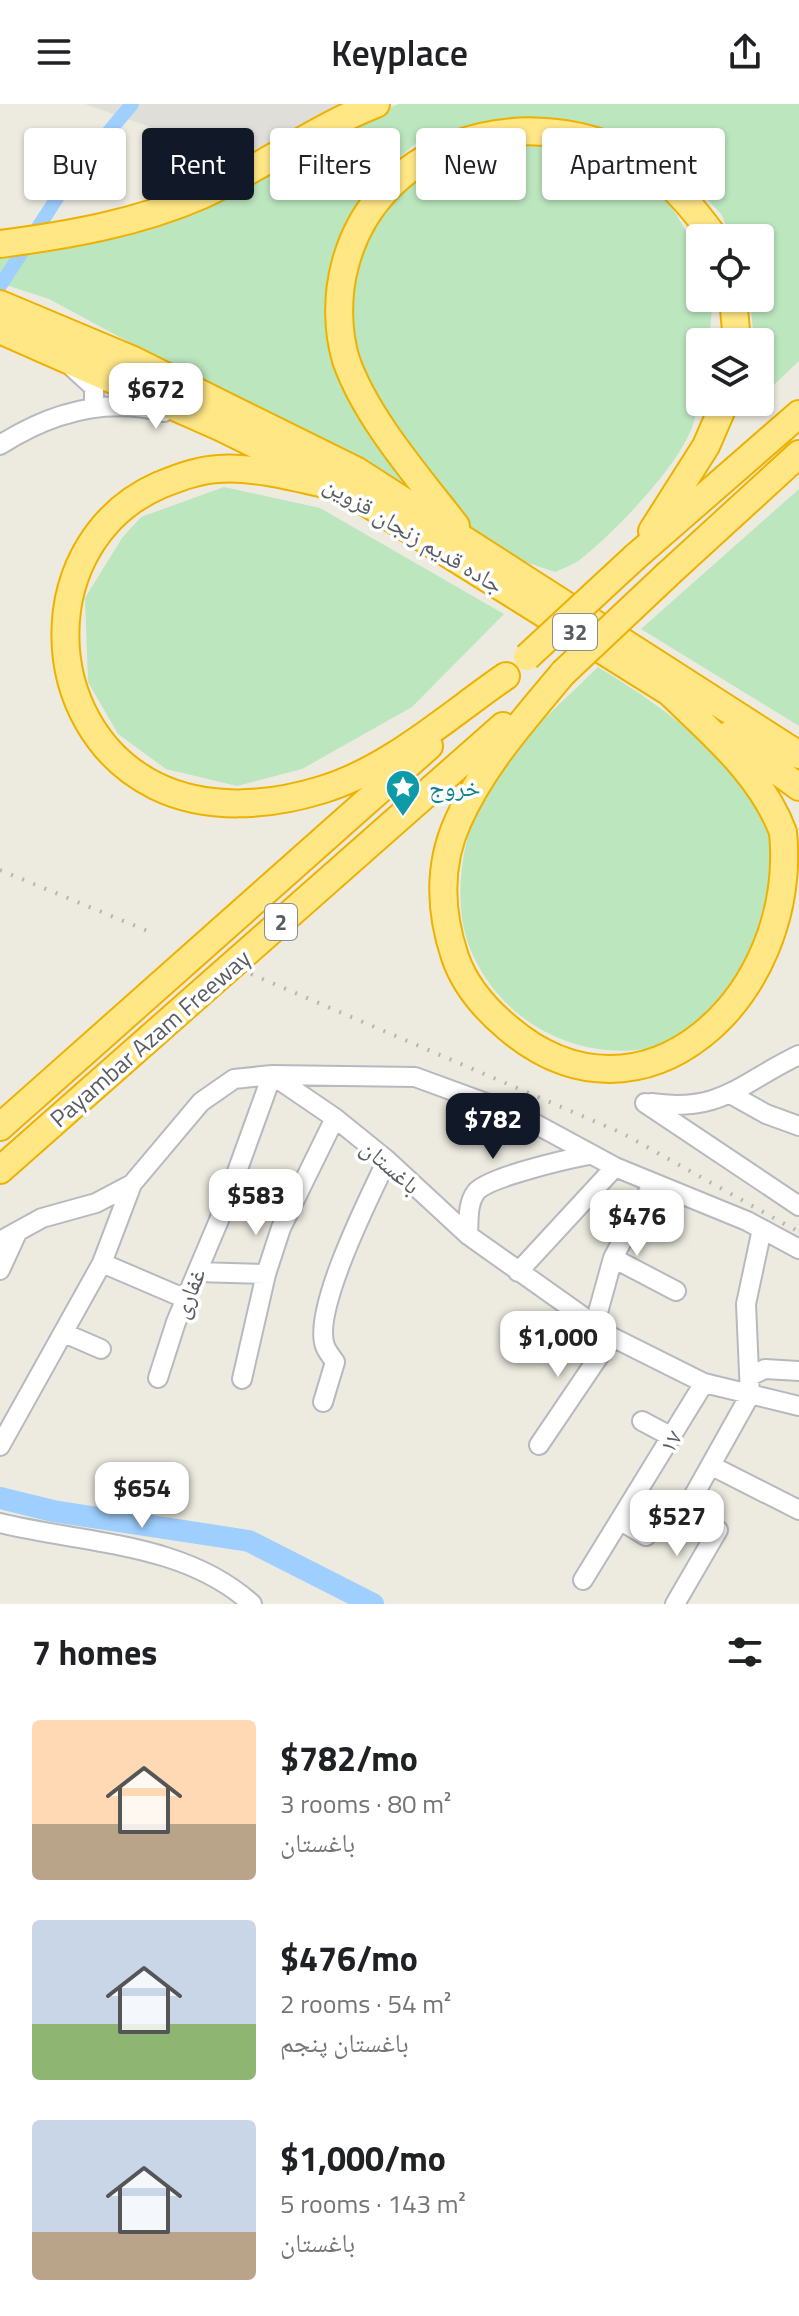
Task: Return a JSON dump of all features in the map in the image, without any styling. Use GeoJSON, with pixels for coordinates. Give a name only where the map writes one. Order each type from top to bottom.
{"type":"FeatureCollection","features":[{"type":"Feature","properties":{"kind":"highway"},"geometry":{"type":"LineString","coordinates":[[0,244],[115,224],[201,195],[376,104]]}},
{"type":"Feature","properties":{"kind":"highway"},"geometry":{"type":"LineString","coordinates":[[465,539],[393,442],[362,394],[346,360],[340,327],[342,273],[361,219],[377,196],[396,175],[440,148],[497,134],[536,132],[580,137],[618,150],[663,176],[703,224]]}},
{"type":"Feature","properties":{"kind":"highway","name":"جاده قدیم زنجان قزوین"},"geometry":{"type":"LineString","coordinates":[[4,314],[231,406],[357,471],[799,755]]}},
{"type":"Feature","properties":{"kind":"highway","name":"جاده قدیم زنجان قزوین"},"geometry":{"type":"LineString","coordinates":[[4,314],[45,349],[220,427],[343,488],[665,688],[799,787]]}},
{"type":"Feature","properties":{"kind":"highway","name":"Payambar Azam Freeway"},"geometry":{"type":"LineString","coordinates":[[0,1127],[635,557],[799,414]]}},
{"type":"Feature","properties":{"kind":"highway"},"geometry":{"type":"LineString","coordinates":[[635,557],[706,446],[719,416]]}},
{"type":"Feature","properties":{"kind":"highway","name":"Payambar Azam Freeway"},"geometry":{"type":"LineString","coordinates":[[0,1170],[563,673],[799,454]]}},
{"type":"Feature","properties":{"kind":"highway"},"geometry":{"type":"LineString","coordinates":[[764,486],[799,464]]}},
{"type":"Feature","properties":{"kind":"highway"},"geometry":{"type":"LineString","coordinates":[[343,488],[265,472],[218,469],[178,478],[142,493],[112,516],[85,551],[70,587],[63,623],[66,663],[76,700],[96,735],[127,768],[157,786],[182,795],[239,804],[281,800],[324,790],[365,771],[506,676]]}},
{"type":"Feature","properties":{"kind":"highway"},"geometry":{"type":"LineString","coordinates":[[563,673],[490,761],[457,822],[447,852],[442,909],[462,977],[489,1013],[527,1045],[578,1066],[634,1069],[662,1065],[713,1042],[757,1002],[772,978],[795,920],[795,873],[782,830],[729,749],[665,688]]}},
{"type":"Feature","properties":{"kind":"highway"},"geometry":{"type":"LineString","coordinates":[[744,718],[799,740]]}},
{"type":"Feature","properties":{"kind":"street"},"geometry":{"type":"LineString","coordinates":[[45,349],[78,371],[94,387],[94,408]]}},
{"type":"Feature","properties":{"kind":"street"},"geometry":{"type":"LineString","coordinates":[[0,445],[40,423],[94,408],[142,406],[220,427]]}},
{"type":"Feature","properties":{"kind":"street"},"geometry":{"type":"LineString","coordinates":[[799,1055],[732,1095],[682,1107],[645,1103],[799,1206]]}},
{"type":"Feature","properties":{"kind":"street"},"geometry":{"type":"LineString","coordinates":[[0,1446],[102,1263],[132,1184],[201,1102],[234,1079],[272,1075],[415,1077],[519,1115],[589,1155],[762,1229],[799,1249]]}},
{"type":"Feature","properties":{"kind":"street","name":"باغستان"},"geometry":{"type":"LineString","coordinates":[[272,1075],[335,1118],[387,1160],[468,1235],[612,1337],[704,1383],[750,1385],[799,1406]]}},
{"type":"Feature","properties":{"kind":"street","name":"غفاری"},"geometry":{"type":"LineString","coordinates":[[158,1378],[272,1075]]}},
{"type":"Feature","properties":{"kind":"street"},"geometry":{"type":"LineString","coordinates":[[732,1095],[766,1114],[799,1126]]}},
{"type":"Feature","properties":{"kind":"street"},"geometry":{"type":"LineString","coordinates":[[242,1379],[266,1274],[298,1189],[335,1118]]}},
{"type":"Feature","properties":{"kind":"street"},"geometry":{"type":"LineString","coordinates":[[468,1235],[470,1201],[479,1188],[549,1164],[589,1155]]}},
{"type":"Feature","properties":{"kind":"street"},"geometry":{"type":"LineString","coordinates":[[323,1402],[335,1362],[324,1346],[324,1332],[339,1263],[387,1160]]}},
{"type":"Feature","properties":{"kind":"street"},"geometry":{"type":"LineString","coordinates":[[518,1272],[615,1167]]}},
{"type":"Feature","properties":{"kind":"street"},"geometry":{"type":"LineString","coordinates":[[595,1323],[613,1258],[653,1183]]}},
{"type":"Feature","properties":{"kind":"street"},"geometry":{"type":"LineString","coordinates":[[0,1270],[9,1237],[42,1218],[96,1203],[132,1184]]}},
{"type":"Feature","properties":{"kind":"street"},"geometry":{"type":"LineString","coordinates":[[750,1385],[746,1304],[762,1229]]}},
{"type":"Feature","properties":{"kind":"street"},"geometry":{"type":"LineString","coordinates":[[613,1258],[676,1291]]}},
{"type":"Feature","properties":{"kind":"street"},"geometry":{"type":"LineString","coordinates":[[102,1263],[186,1299]]}},
{"type":"Feature","properties":{"kind":"street"},"geometry":{"type":"LineString","coordinates":[[197,1272],[266,1274]]}},
{"type":"Feature","properties":{"kind":"street"},"geometry":{"type":"LineString","coordinates":[[64,1333],[101,1349]]}},
{"type":"Feature","properties":{"kind":"street"},"geometry":{"type":"LineString","coordinates":[[539,1445],[612,1337]]}},
{"type":"Feature","properties":{"kind":"street"},"geometry":{"type":"LineString","coordinates":[[675,1604],[718,1530],[685,1511],[712,1466],[750,1385],[765,1369],[799,1371]]}},
{"type":"Feature","properties":{"kind":"street","name":"۱۷"},"geometry":{"type":"LineString","coordinates":[[583,1580],[704,1383]]}},
{"type":"Feature","properties":{"kind":"street"},"geometry":{"type":"LineString","coordinates":[[642,1421],[672,1437]]}},
{"type":"Feature","properties":{"kind":"street"},"geometry":{"type":"LineString","coordinates":[[712,1466],[799,1510]]}},
{"type":"Feature","properties":{"kind":"street"},"geometry":{"type":"LineString","coordinates":[[621,1521],[646,1536]]}},
{"type":"Feature","properties":{"kind":"street"},"geometry":{"type":"LineString","coordinates":[[0,1523],[166,1557],[222,1580],[252,1604]]}},
{"type":"Feature","properties":{"kind":"shaded area"},"geometry":{"type":"Polygon","coordinates":[[[85,104],[344,104],[297,128],[270,128],[270,142],[254,150],[254,128],[153,128],[85,104]]]}},
{"type":"Feature","properties":{"kind":"green space"},"geometry":{"type":"Polygon","coordinates":[[[399,104],[799,104],[799,361],[774,385],[774,328],[753,328],[751,312],[774,312],[774,224],[725,224],[722,215],[708,200],[725,200],[725,128],[597,128],[579,121],[497,120],[468,128],[416,128],[416,143],[400,157],[400,128],[338,128],[399,104]]]}},
{"type":"Feature","properties":{"kind":"green space"},"geometry":{"type":"Polygon","coordinates":[[[526,142],[542,142],[542,200],[668,200],[686,231],[686,312],[712,312],[710,328],[686,328],[686,416],[695,416],[688,437],[663,475],[629,514],[582,558],[555,572],[505,555],[471,532],[370,393],[347,325],[349,271],[368,219],[389,200],[400,200],[400,190],[416,175],[416,200],[526,200],[526,142]]]}},
{"type":"Feature","properties":{"kind":"green space"},"geometry":{"type":"Polygon","coordinates":[[[270,157],[270,200],[361,200],[346,225],[327,277],[331,327],[422,500],[49,299],[0,283],[0,253],[109,237],[184,200],[254,200],[254,165],[270,157]]]}},
{"type":"Feature","properties":{"kind":"green space"},"geometry":{"type":"Polygon","coordinates":[[[224,487],[320,508],[504,614],[412,707],[302,769],[237,786],[166,769],[118,734],[88,682],[85,598],[122,538],[141,517],[224,487]]]}},
{"type":"Feature","properties":{"kind":"green space"},"geometry":{"type":"Polygon","coordinates":[[[799,489],[799,726],[641,629],[799,489]]]}},
{"type":"Feature","properties":{"kind":"green space"},"geometry":{"type":"Polygon","coordinates":[[[598,667],[681,724],[733,773],[754,800],[770,829],[781,865],[771,941],[765,957],[697,1033],[684,1042],[654,1048],[625,1051],[596,1049],[544,1031],[520,1015],[482,973],[469,946],[461,911],[461,874],[468,837],[479,804],[490,784],[532,731],[598,667]]]}},
{"type":"Feature","properties":{"kind":"waterway"},"geometry":{"type":"LineString","coordinates":[[0,286],[70,178],[132,104]]}},
{"type":"Feature","properties":{"kind":"waterway"},"geometry":{"type":"LineString","coordinates":[[0,1498],[53,1511],[249,1541],[373,1604]]}},
{"type":"Feature","properties":{"kind":"railway"},"geometry":{"type":"LineString","coordinates":[[0,870],[155,934]]}},
{"type":"Feature","properties":{"kind":"railway"},"geometry":{"type":"LineString","coordinates":[[251,974],[622,1133],[799,1232]]}},
{"type":"Feature","properties":{"kind":"place","name":"خروج"},"geometry":{"type":"Point","coordinates":[403,818]}}]}
